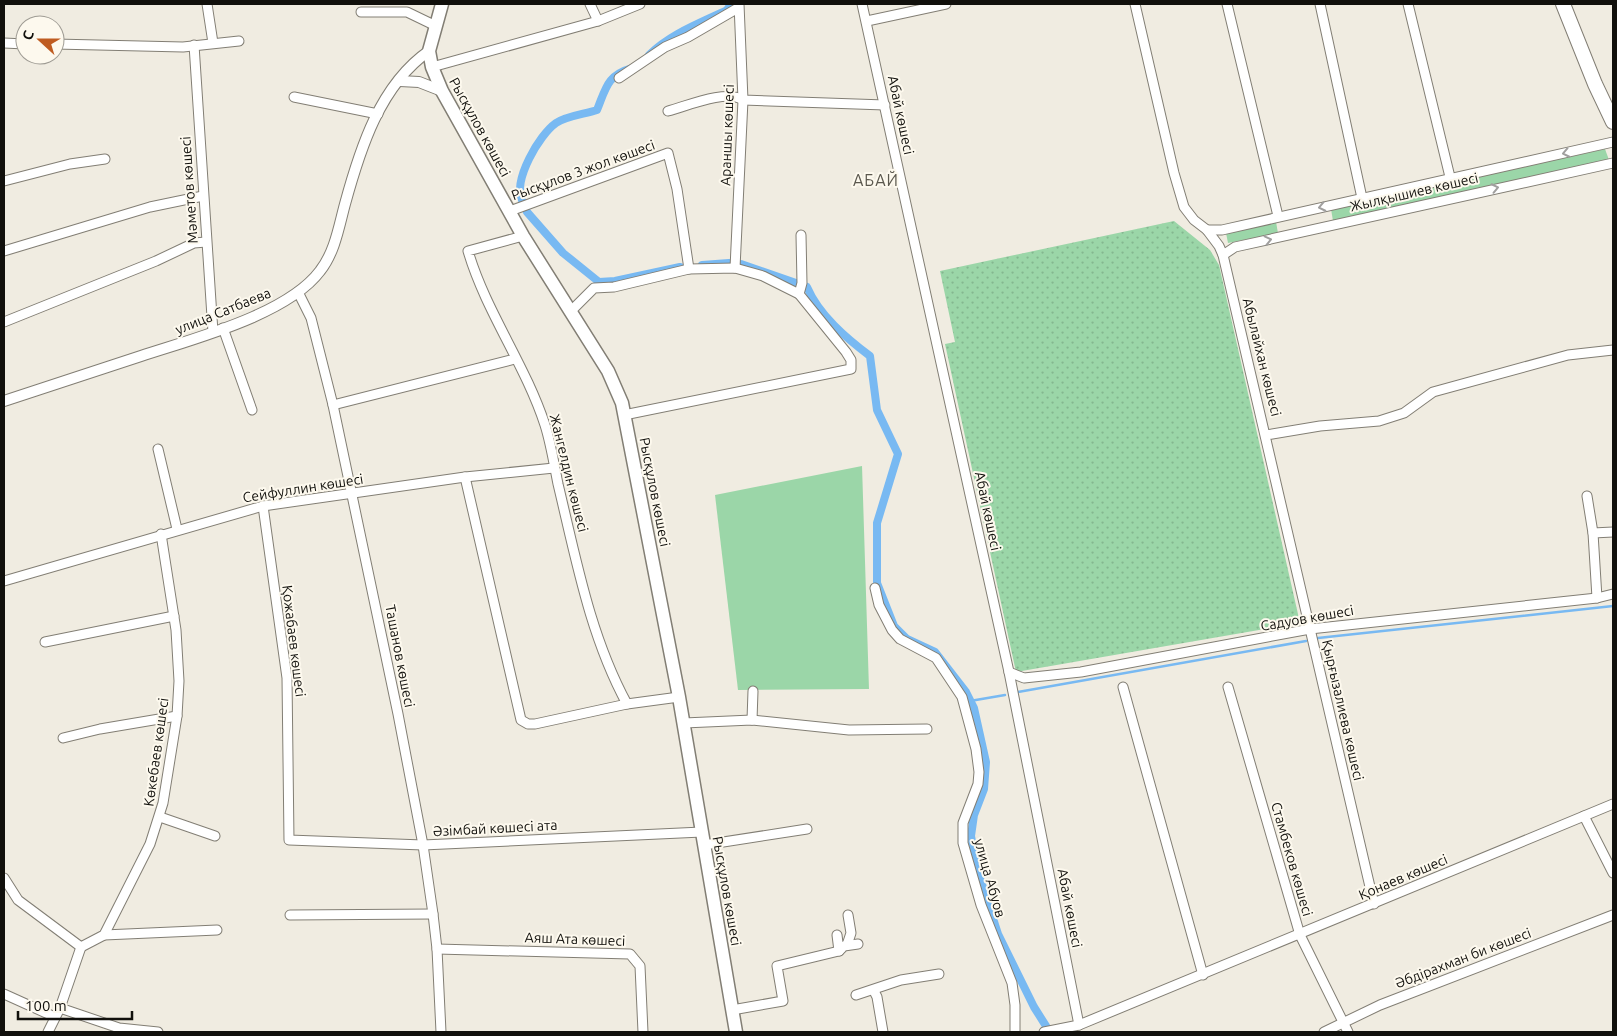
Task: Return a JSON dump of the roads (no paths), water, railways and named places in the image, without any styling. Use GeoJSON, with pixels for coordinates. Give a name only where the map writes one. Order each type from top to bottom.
{"type":"FeatureCollection","features":[{"type":"Feature","properties":{"kind":"highway"},"geometry":{"type":"LineString","coordinates":[[1563,4],[1595,84],[1613,122]]}},
{"type":"Feature","properties":{"kind":"main road","name":"Рысқұлов көшесі"},"geometry":{"type":"LineString","coordinates":[[442,4],[429,51],[432,67],[442,91],[523,236],[572,310],[608,370],[618,392],[684,723],[736,1032]]}},
{"type":"Feature","properties":{"kind":"street"},"geometry":{"type":"LineString","coordinates":[[207,4],[213,43]]}},
{"type":"Feature","properties":{"kind":"street"},"geometry":{"type":"LineString","coordinates":[[590,4],[598,21]]}},
{"type":"Feature","properties":{"kind":"street"},"geometry":{"type":"LineString","coordinates":[[432,67],[598,21],[640,4]]}},
{"type":"Feature","properties":{"kind":"street","name":"Абай көшесі"},"geometry":{"type":"LineString","coordinates":[[862,4],[1009,672],[1079,1025]]}},
{"type":"Feature","properties":{"kind":"street"},"geometry":{"type":"LineString","coordinates":[[867,21],[946,4]]}},
{"type":"Feature","properties":{"kind":"street"},"geometry":{"type":"LineString","coordinates":[[1135,4],[1183,202],[1194,220],[1208,230]]}},
{"type":"Feature","properties":{"kind":"street"},"geometry":{"type":"LineString","coordinates":[[1227,4],[1278,216]]}},
{"type":"Feature","properties":{"kind":"street"},"geometry":{"type":"LineString","coordinates":[[1320,4],[1362,198]]}},
{"type":"Feature","properties":{"kind":"street"},"geometry":{"type":"LineString","coordinates":[[1408,4],[1450,177]]}},
{"type":"Feature","properties":{"kind":"street"},"geometry":{"type":"LineString","coordinates":[[619,78],[665,47],[688,37],[739,6]]}},
{"type":"Feature","properties":{"kind":"street","name":"Араншы көшесі"},"geometry":{"type":"LineString","coordinates":[[735,268],[744,100],[739,6]]}},
{"type":"Feature","properties":{"kind":"street"},"geometry":{"type":"LineString","coordinates":[[361,12],[407,12],[436,26]]}},
{"type":"Feature","properties":{"kind":"street"},"geometry":{"type":"LineString","coordinates":[[893,15],[896,26]]}},
{"type":"Feature","properties":{"kind":"street"},"geometry":{"type":"LineString","coordinates":[[65,44],[194,45],[239,42]]}},
{"type":"Feature","properties":{"kind":"street","name":"Мәметов көшесі"},"geometry":{"type":"LineString","coordinates":[[194,45],[206,242],[218,330],[252,410]]}},
{"type":"Feature","properties":{"kind":"street","name":"улица Сатбаева"},"geometry":{"type":"LineString","coordinates":[[4,401],[218,330],[270,309],[298,292],[320,271],[331,251],[358,156],[378,114],[413,64],[429,51]]}},
{"type":"Feature","properties":{"kind":"street"},"geometry":{"type":"LineString","coordinates":[[400,81],[419,82],[442,91]]}},
{"type":"Feature","properties":{"kind":"street"},"geometry":{"type":"LineString","coordinates":[[294,97],[378,114]]}},
{"type":"Feature","properties":{"kind":"street"},"geometry":{"type":"LineString","coordinates":[[668,111],[720,97],[739,97],[744,100],[885,105]]}},
{"type":"Feature","properties":{"kind":"street","name":"Жылқышиев көшесі"},"geometry":{"type":"LineString","coordinates":[[1208,230],[1226,229],[1450,177],[1613,142]]}},
{"type":"Feature","properties":{"kind":"street","name":"Рысқұлов 3 жол көшесі"},"geometry":{"type":"LineString","coordinates":[[510,211],[668,154],[677,189],[689,269]]}},
{"type":"Feature","properties":{"kind":"street"},"geometry":{"type":"LineString","coordinates":[[4,181],[70,164],[105,159]]}},
{"type":"Feature","properties":{"kind":"street","name":"Жылқышиев көшесі"},"geometry":{"type":"LineString","coordinates":[[1223,255],[1235,248],[1613,163]]}},
{"type":"Feature","properties":{"kind":"street"},"geometry":{"type":"LineString","coordinates":[[4,251],[150,207],[203,196]]}},
{"type":"Feature","properties":{"kind":"street"},"geometry":{"type":"LineString","coordinates":[[1219,246],[1226,229]]}},
{"type":"Feature","properties":{"kind":"street","name":"Абылайхан көшесі"},"geometry":{"type":"LineString","coordinates":[[1208,230],[1223,255],[1266,435],[1380,421],[1404,413],[1433,392],[1568,355],[1613,350]]}},
{"type":"Feature","properties":{"kind":"street"},"geometry":{"type":"LineString","coordinates":[[799,294],[802,284],[801,235]]}},
{"type":"Feature","properties":{"kind":"street","name":"Жангелдин көшесі"},"geometry":{"type":"LineString","coordinates":[[523,236],[468,251],[490,306],[532,391],[545,425],[554,468],[601,650],[627,704]]}},
{"type":"Feature","properties":{"kind":"street"},"geometry":{"type":"LineString","coordinates":[[4,322],[143,266],[194,243],[206,242]]}},
{"type":"Feature","properties":{"kind":"street"},"geometry":{"type":"LineString","coordinates":[[572,310],[594,288],[614,287],[689,269],[735,268],[763,276],[799,294],[851,360],[851,369],[624,415]]}},
{"type":"Feature","properties":{"kind":"street","name":"Ташанов көшесі"},"geometry":{"type":"LineString","coordinates":[[298,292],[311,318],[333,405],[353,494],[423,845],[437,949],[441,1032]]}},
{"type":"Feature","properties":{"kind":"street"},"geometry":{"type":"LineString","coordinates":[[333,405],[515,359]]}},
{"type":"Feature","properties":{"kind":"street","name":"Қырғызалиева көшесі"},"geometry":{"type":"LineString","coordinates":[[1266,435],[1374,904]]}},
{"type":"Feature","properties":{"kind":"street"},"geometry":{"type":"LineString","coordinates":[[158,449],[177,530]]}},
{"type":"Feature","properties":{"kind":"street","name":"Сейфуллин көшесі"},"geometry":{"type":"LineString","coordinates":[[4,582],[160,534],[262,506],[465,478],[554,468]]}},
{"type":"Feature","properties":{"kind":"street"},"geometry":{"type":"LineString","coordinates":[[465,478],[521,720],[528,724],[535,724],[627,704],[679,697]]}},
{"type":"Feature","properties":{"kind":"street"},"geometry":{"type":"LineString","coordinates":[[1587,496],[1593,533],[1597,598]]}},
{"type":"Feature","properties":{"kind":"street","name":"Қожабаев көшесі"},"geometry":{"type":"LineString","coordinates":[[262,506],[287,678],[289,840]]}},
{"type":"Feature","properties":{"kind":"street"},"geometry":{"type":"LineString","coordinates":[[1593,533],[1613,532]]}},
{"type":"Feature","properties":{"kind":"street","name":"Көкебаев көшесі"},"geometry":{"type":"LineString","coordinates":[[104,935],[150,844],[160,816],[177,716],[178,647],[160,534]]}},
{"type":"Feature","properties":{"kind":"street","name":"улица Абуов"},"geometry":{"type":"LineString","coordinates":[[874,588],[879,605],[892,630],[900,639],[936,658],[962,697],[976,749],[979,772],[978,784],[963,823],[963,842],[981,905],[1012,983],[1015,1004],[1015,1032]]}},
{"type":"Feature","properties":{"kind":"street","name":"Садуов көшесі"},"geometry":{"type":"LineString","coordinates":[[1009,672],[1024,678],[1081,672],[1310,629],[1597,598],[1613,594]]}},
{"type":"Feature","properties":{"kind":"street"},"geometry":{"type":"LineString","coordinates":[[45,642],[174,616]]}},
{"type":"Feature","properties":{"kind":"street"},"geometry":{"type":"LineString","coordinates":[[1123,687],[1204,975]]}},
{"type":"Feature","properties":{"kind":"street","name":"Стамбеков көшесі"},"geometry":{"type":"LineString","coordinates":[[1228,687],[1300,935],[1348,1032]]}},
{"type":"Feature","properties":{"kind":"street"},"geometry":{"type":"LineString","coordinates":[[752,720],[754,690]]}},
{"type":"Feature","properties":{"kind":"street"},"geometry":{"type":"LineString","coordinates":[[63,738],[100,729],[177,716]]}},
{"type":"Feature","properties":{"kind":"street"},"geometry":{"type":"LineString","coordinates":[[684,723],[752,720],[849,730],[927,729]]}},
{"type":"Feature","properties":{"kind":"street","name":"Қонаев көшесі"},"geometry":{"type":"LineString","coordinates":[[1044,1032],[1061,1031],[1079,1025],[1204,975],[1613,804]]}},
{"type":"Feature","properties":{"kind":"street"},"geometry":{"type":"LineString","coordinates":[[160,816],[215,836]]}},
{"type":"Feature","properties":{"kind":"street"},"geometry":{"type":"LineString","coordinates":[[1584,816],[1613,873]]}},
{"type":"Feature","properties":{"kind":"street"},"geometry":{"type":"LineString","coordinates":[[704,845],[807,828]]}},
{"type":"Feature","properties":{"kind":"street","name":"Әзімбай көшесі ата"},"geometry":{"type":"LineString","coordinates":[[289,840],[423,845],[702,832]]}},
{"type":"Feature","properties":{"kind":"street"},"geometry":{"type":"LineString","coordinates":[[4,878],[18,900],[81,947]]}},
{"type":"Feature","properties":{"kind":"street"},"geometry":{"type":"LineString","coordinates":[[290,915],[433,914]]}},
{"type":"Feature","properties":{"kind":"street"},"geometry":{"type":"LineString","coordinates":[[843,948],[851,933],[848,914]]}},
{"type":"Feature","properties":{"kind":"street","name":"Әбдірахман би көшесі"},"geometry":{"type":"LineString","coordinates":[[1324,1032],[1380,1005],[1613,915]]}},
{"type":"Feature","properties":{"kind":"street"},"geometry":{"type":"LineString","coordinates":[[48,1032],[60,1008],[81,947],[104,935],[217,930]]}},
{"type":"Feature","properties":{"kind":"street"},"geometry":{"type":"LineString","coordinates":[[837,935],[843,948]]}},
{"type":"Feature","properties":{"kind":"street"},"geometry":{"type":"LineString","coordinates":[[732,1010],[783,1001],[777,966],[858,944]]}},
{"type":"Feature","properties":{"kind":"street","name":"Аяш Ата көшесі"},"geometry":{"type":"LineString","coordinates":[[437,949],[630,954],[640,966],[643,1032]]}},
{"type":"Feature","properties":{"kind":"street"},"geometry":{"type":"LineString","coordinates":[[856,995],[874,991],[901,980],[939,974]]}},
{"type":"Feature","properties":{"kind":"street"},"geometry":{"type":"LineString","coordinates":[[874,991],[883,1032]]}},
{"type":"Feature","properties":{"kind":"street"},"geometry":{"type":"LineString","coordinates":[[4,994],[55,1017]]}},
{"type":"Feature","properties":{"kind":"street"},"geometry":{"type":"LineString","coordinates":[[60,1008],[119,1030],[158,1032]]}},
{"type":"Feature","properties":{"kind":"waterway"},"geometry":{"type":"LineString","coordinates":[[649,55],[676,35],[727,10],[731,4]]}},
{"type":"Feature","properties":{"kind":"waterway"},"geometry":{"type":"LineString","coordinates":[[522,200],[520,191],[524,170],[542,137],[560,121],[597,110],[608,83],[617,74],[632,68]]}},
{"type":"Feature","properties":{"kind":"waterway"},"geometry":{"type":"LineString","coordinates":[[527,212],[563,253],[599,282],[615,281],[680,267]]}},
{"type":"Feature","properties":{"kind":"waterway"},"geometry":{"type":"LineString","coordinates":[[702,265],[729,263]]}},
{"type":"Feature","properties":{"kind":"waterway"},"geometry":{"type":"LineString","coordinates":[[741,264],[796,283]]}},
{"type":"Feature","properties":{"kind":"waterway"},"geometry":{"type":"LineString","coordinates":[[807,287],[826,316],[843,334],[870,356],[877,410],[898,454],[877,523],[877,583],[894,626],[907,639],[935,652],[966,692],[974,708],[986,762],[984,789],[974,815],[971,836],[977,869],[998,934],[1034,1007],[1046,1026]]}},
{"type":"Feature","properties":{"kind":"waterway"},"geometry":{"type":"LineString","coordinates":[[1318,638],[1613,606]]}},
{"type":"Feature","properties":{"kind":"waterway"},"geometry":{"type":"LineString","coordinates":[[1018,692],[1306,641]]}},
{"type":"Feature","properties":{"kind":"waterway"},"geometry":{"type":"LineString","coordinates":[[970,701],[1005,695]]}},
{"type":"Feature","properties":{"kind":"district","name":"АБАЙ"},"geometry":{"type":"Point","coordinates":[876,180]}}]}
